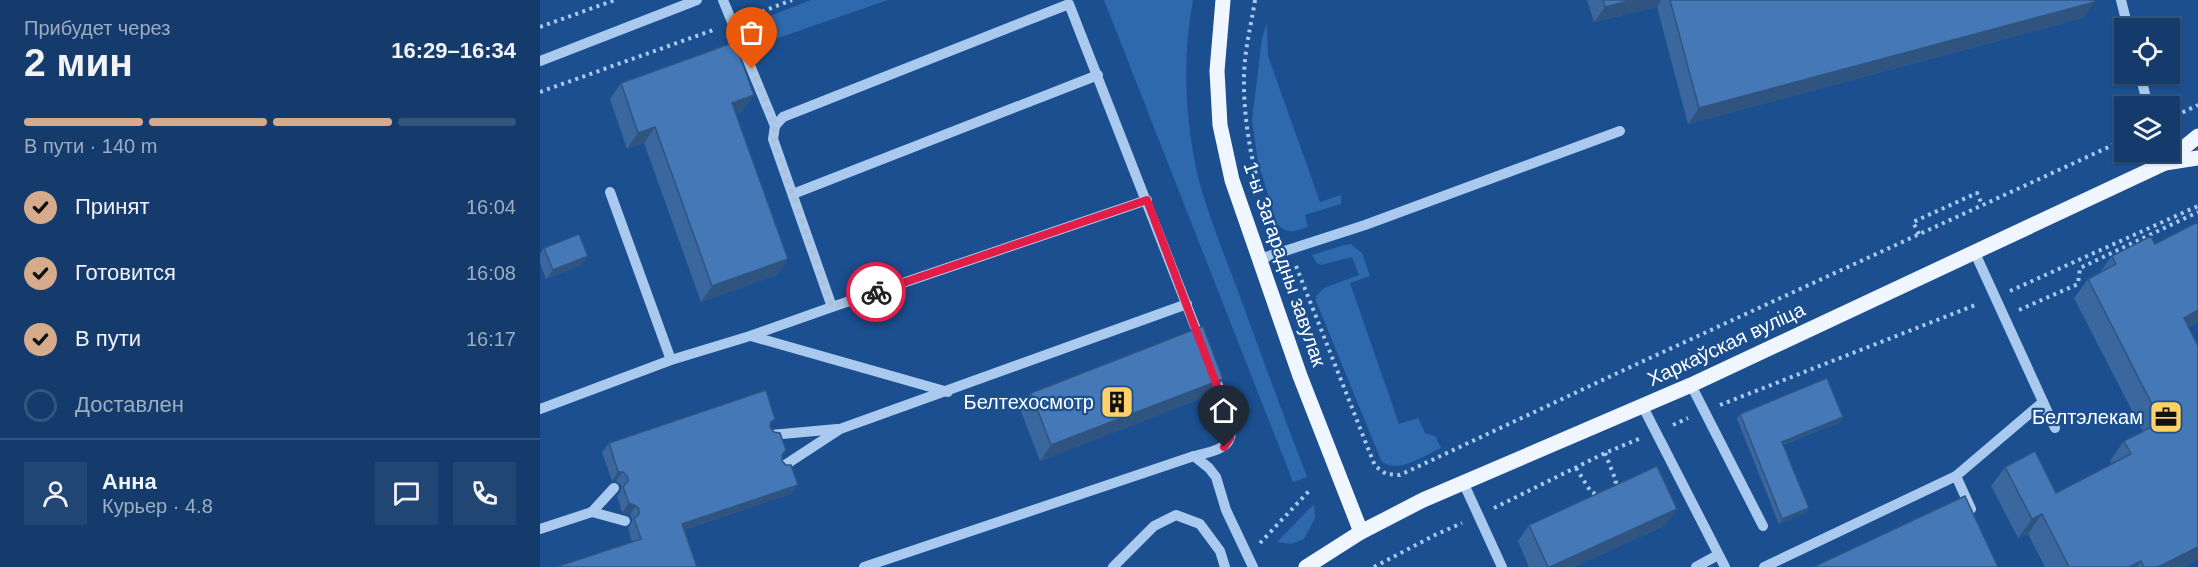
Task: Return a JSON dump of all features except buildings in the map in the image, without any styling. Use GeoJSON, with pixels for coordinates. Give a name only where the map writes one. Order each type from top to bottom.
{"type":"FeatureCollection","features":[{"type":"Feature","properties":{"kind":"main road","name":"1-ы Загарадны завулак"},"geometry":{"type":"LineString","coordinates":[[1222,0],[1217,71],[1220,124],[1232,180],[1300,376],[1360,532]]}},
{"type":"Feature","properties":{"kind":"main road","name":"Харкаўская вуліца"},"geometry":{"type":"LineString","coordinates":[[2180,147],[2198,136]]}},
{"type":"Feature","properties":{"kind":"main road","name":"Харкаўская вуліца"},"geometry":{"type":"LineString","coordinates":[[2180,157],[2198,158]]}},
{"type":"Feature","properties":{"kind":"main road","name":"Харкаўская вуліца"},"geometry":{"type":"LineString","coordinates":[[1306,567],[1360,532],[1463,482],[1690,385],[1974,251],[2153,162]]}},
{"type":"Feature","properties":{"kind":"street"},"geometry":{"type":"LineString","coordinates":[[540,60],[697,0]]}},
{"type":"Feature","properties":{"kind":"street"},"geometry":{"type":"LineString","coordinates":[[723,0],[775,126],[773,139],[832,307]]}},
{"type":"Feature","properties":{"kind":"street"},"geometry":{"type":"LineString","coordinates":[[2121,0],[2126,18]]}},
{"type":"Feature","properties":{"kind":"street"},"geometry":{"type":"LineString","coordinates":[[775,126],[783,117],[1069,4],[1204,348]]}},
{"type":"Feature","properties":{"kind":"street"},"geometry":{"type":"LineString","coordinates":[[793,194],[1098,75]]}},
{"type":"Feature","properties":{"kind":"street"},"geometry":{"type":"LineString","coordinates":[[1260,259],[1365,225],[1620,131]]}},
{"type":"Feature","properties":{"kind":"street"},"geometry":{"type":"LineString","coordinates":[[610,192],[670,360]]}},
{"type":"Feature","properties":{"kind":"street"},"geometry":{"type":"LineString","coordinates":[[540,409],[670,360],[750,336],[1147,200]]}},
{"type":"Feature","properties":{"kind":"street"},"geometry":{"type":"LineString","coordinates":[[1974,251],[2055,428]]}},
{"type":"Feature","properties":{"kind":"street"},"geometry":{"type":"LineString","coordinates":[[771,435],[840,429],[1187,304]]}},
{"type":"Feature","properties":{"kind":"street"},"geometry":{"type":"LineString","coordinates":[[750,336],[948,392]]}},
{"type":"Feature","properties":{"kind":"street"},"geometry":{"type":"LineString","coordinates":[[864,567],[1224,447],[1230,438],[1232,426],[1208,359]]}},
{"type":"Feature","properties":{"kind":"street"},"geometry":{"type":"LineString","coordinates":[[1690,385],[1763,526]]}},
{"type":"Feature","properties":{"kind":"street"},"geometry":{"type":"LineString","coordinates":[[1764,567],[1956,476],[2043,402]]}},
{"type":"Feature","properties":{"kind":"street"},"geometry":{"type":"LineString","coordinates":[[1642,405],[1725,567]]}},
{"type":"Feature","properties":{"kind":"street"},"geometry":{"type":"LineString","coordinates":[[782,467],[840,429]]}},
{"type":"Feature","properties":{"kind":"street"},"geometry":{"type":"LineString","coordinates":[[1194,456],[1209,468],[1215,477],[1226,510],[1253,567]]}},
{"type":"Feature","properties":{"kind":"street"},"geometry":{"type":"LineString","coordinates":[[1956,476],[1974,517]]}},
{"type":"Feature","properties":{"kind":"street"},"geometry":{"type":"LineString","coordinates":[[1463,482],[1502,567]]}},
{"type":"Feature","properties":{"kind":"street"},"geometry":{"type":"LineString","coordinates":[[540,530],[592,512],[614,488]]}},
{"type":"Feature","properties":{"kind":"street"},"geometry":{"type":"LineString","coordinates":[[592,512],[625,521]]}},
{"type":"Feature","properties":{"kind":"street"},"geometry":{"type":"LineString","coordinates":[[1113,567],[1154,526],[1176,515],[1200,524],[1220,551],[1225,567]]}},
{"type":"Feature","properties":{"kind":"street"},"geometry":{"type":"LineString","coordinates":[[1696,567],[1718,555]]}},
{"type":"Feature","properties":{"kind":"path"},"geometry":{"type":"LineString","coordinates":[[540,27],[615,0]]}},
{"type":"Feature","properties":{"kind":"path"},"geometry":{"type":"LineString","coordinates":[[540,92],[792,0]]}},
{"type":"Feature","properties":{"kind":"path"},"geometry":{"type":"LineString","coordinates":[[2180,114],[2198,105]]}},
{"type":"Feature","properties":{"kind":"path"},"geometry":{"type":"LineString","coordinates":[[1375,466],[1386,474],[1400,475],[2114,145]]}},
{"type":"Feature","properties":{"kind":"path"},"geometry":{"type":"LineString","coordinates":[[1919,234],[1913,222],[1977,193],[1982,205]]}},
{"type":"Feature","properties":{"kind":"path"},"geometry":{"type":"LineString","coordinates":[[1374,567],[1605,453],[1705,411],[2009,292],[2198,206]]}},
{"type":"Feature","properties":{"kind":"path"},"geometry":{"type":"LineString","coordinates":[[2009,292],[2018,310],[2078,284],[2080,268],[2198,212]]}},
{"type":"Feature","properties":{"kind":"path"},"geometry":{"type":"LineString","coordinates":[[1576,468],[1591,492],[1602,496],[1609,495],[1616,481],[1605,453]]}},
{"type":"Feature","properties":{"kind":"path"},"geometry":{"type":"LineString","coordinates":[[1248,556],[1309,491]]}},
{"type":"Feature","properties":{"kind":"shaded area"},"geometry":{"type":"Polygon","coordinates":[[[811,0],[888,0],[758,45],[757,21],[811,0]]]}},
{"type":"Feature","properties":{"kind":"shaded area"},"geometry":{"type":"Polygon","coordinates":[[[1104,0],[1193,0],[1187,44],[1186,88],[1190,133],[1198,177],[1213,224],[1307,477],[1293,482],[1104,0]]]}},
{"type":"Feature","properties":{"kind":"shaded area"},"geometry":{"type":"Polygon","coordinates":[[[1267,23],[1268,56],[1320,202],[1341,195],[1341,204],[1305,215],[1308,227],[1295,231],[1285,230],[1277,224],[1258,162],[1252,120],[1262,38],[1267,23]]]}},
{"type":"Feature","properties":{"kind":"shaded area"},"geometry":{"type":"Polygon","coordinates":[[[1351,244],[1362,253],[1370,276],[1350,283],[1399,424],[1418,418],[1425,433],[1435,436],[1441,448],[1402,465],[1394,466],[1381,460],[1316,301],[1316,296],[1324,288],[1359,275],[1352,257],[1321,265],[1312,255],[1351,244]]]}},
{"type":"Feature","properties":{"kind":"shaded area"},"geometry":{"type":"Polygon","coordinates":[[[1314,504],[1315,518],[1304,539],[1291,544],[1277,542],[1314,504]]]}},
{"type":"Feature","properties":{"kind":"way so far"},"geometry":{"type":"LineString","coordinates":[[752,69],[775,126],[773,139],[832,307],[876,292]]}},
{"type":"Feature","properties":{"kind":"place","name":"Белтехосмотр"},"geometry":{"type":"Point","coordinates":[1117,402]}},
{"type":"Feature","properties":{"kind":"place","name":"Белтэлекам"},"geometry":{"type":"Point","coordinates":[2166,417]}},
{"type":"Feature","properties":{"kind":"route"},"geometry":{"type":"LineString","coordinates":[[876,292],[1147,200],[1232,426],[1230,438],[1224,447]]}}]}
